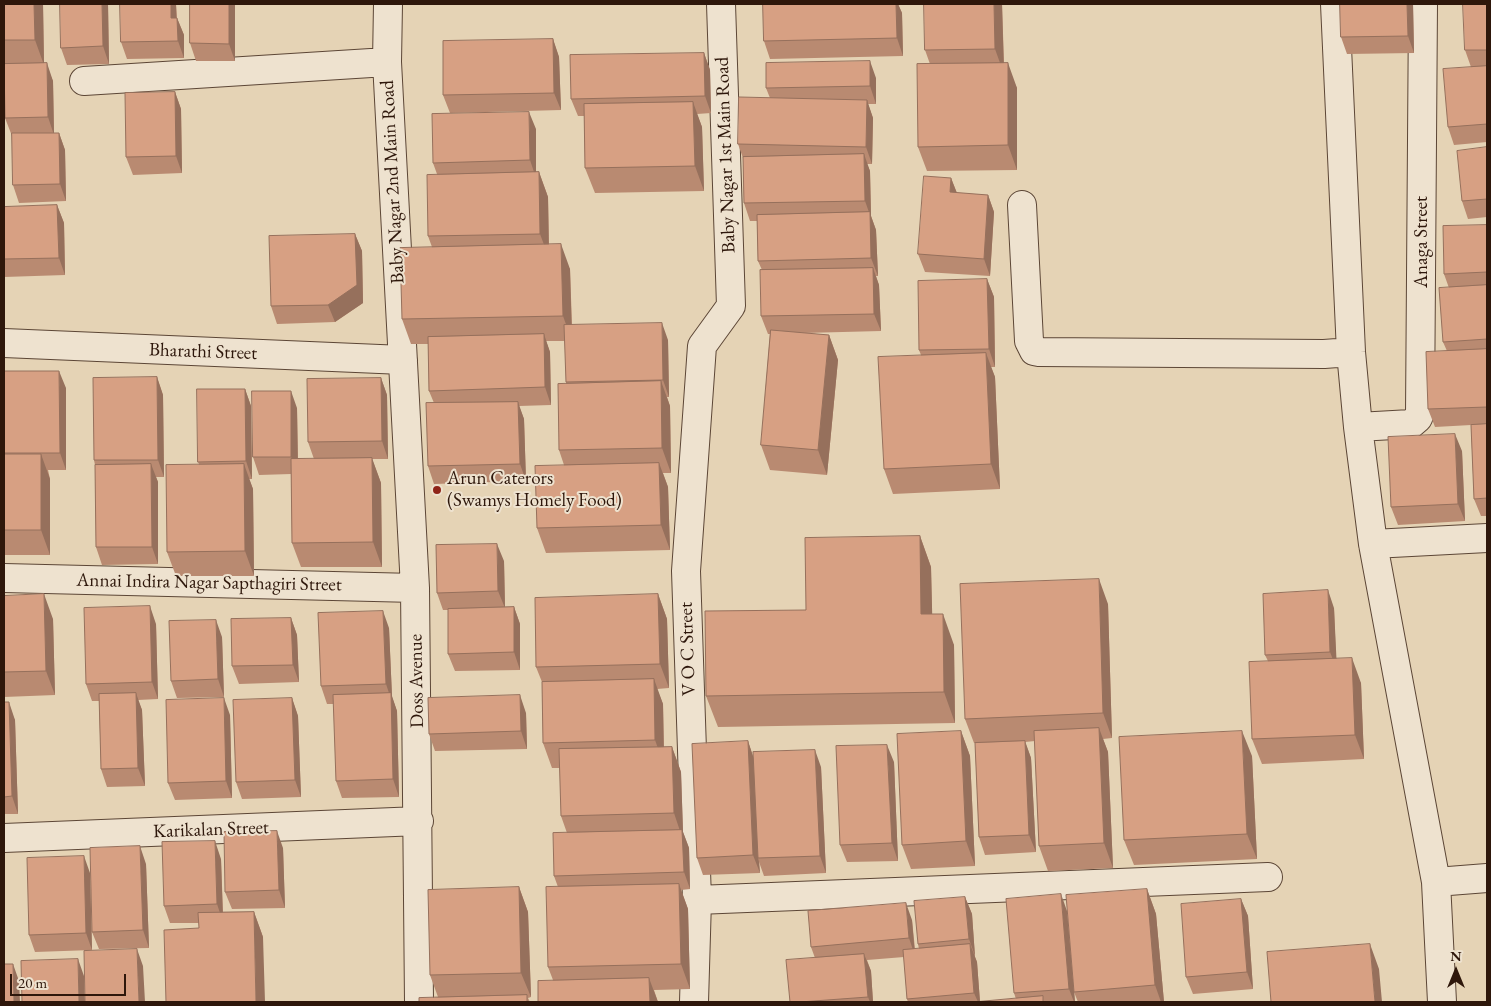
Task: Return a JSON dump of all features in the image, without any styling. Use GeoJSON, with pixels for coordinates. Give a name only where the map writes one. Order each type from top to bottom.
{"type":"FeatureCollection","features":[{"type":"Feature","properties":{"kind":"street","name":"Baby Nagar 2nd Main Road"},"geometry":{"type":"LineString","coordinates":[[388,4],[387,62],[402,360]]}},
{"type":"Feature","properties":{"kind":"street","name":"Baby Nagar 1st Main Road"},"geometry":{"type":"LineString","coordinates":[[721,4],[731,306]]}},
{"type":"Feature","properties":{"kind":"street"},"geometry":{"type":"LineString","coordinates":[[1335,4],[1351,352],[1358,427],[1373,544],[1436,882],[1442,1002]]}},
{"type":"Feature","properties":{"kind":"street","name":"Anaga Street"},"geometry":{"type":"LineString","coordinates":[[1358,427],[1411,424],[1418,418],[1420,413],[1423,4]]}},
{"type":"Feature","properties":{"kind":"street"},"geometry":{"type":"LineString","coordinates":[[84,80],[387,62]]}},
{"type":"Feature","properties":{"kind":"street"},"geometry":{"type":"LineString","coordinates":[[1022,205],[1029,341],[1034,350],[1039,352],[1197,353],[1351,352]]}},
{"type":"Feature","properties":{"kind":"street","name":"V O C Street"},"geometry":{"type":"LineString","coordinates":[[694,1002],[697,900],[686,571],[702,346],[731,306]]}},
{"type":"Feature","properties":{"kind":"street","name":"Bharathi Street"},"geometry":{"type":"LineString","coordinates":[[4,343],[402,360]]}},
{"type":"Feature","properties":{"kind":"street","name":"Doss Avenue"},"geometry":{"type":"LineString","coordinates":[[402,360],[415,588],[419,822],[419,1002]]}},
{"type":"Feature","properties":{"kind":"street"},"geometry":{"type":"LineString","coordinates":[[1373,544],[1487,538]]}},
{"type":"Feature","properties":{"kind":"street","name":"Annai Indira Nagar Sapthagiri Street"},"geometry":{"type":"LineString","coordinates":[[4,578],[415,588]]}},
{"type":"Feature","properties":{"kind":"street","name":"Karikalan Street"},"geometry":{"type":"LineString","coordinates":[[4,838],[419,822]]}},
{"type":"Feature","properties":{"kind":"street"},"geometry":{"type":"LineString","coordinates":[[697,900],[1268,876]]}},
{"type":"Feature","properties":{"kind":"street"},"geometry":{"type":"LineString","coordinates":[[1436,882],[1487,878]]}},
{"type":"Feature","properties":{"kind":"building"},"geometry":{"type":"Polygon","coordinates":[[[4,4],[34,4],[35,40],[4,40],[4,4]]]}},
{"type":"Feature","properties":{"kind":"building"},"geometry":{"type":"Polygon","coordinates":[[[60,4],[102,4],[103,46],[61,48],[60,4]]]}},
{"type":"Feature","properties":{"kind":"building"},"geometry":{"type":"Polygon","coordinates":[[[120,4],[171,4],[171,18],[177,18],[178,41],[121,42],[120,4]]]}},
{"type":"Feature","properties":{"kind":"building"},"geometry":{"type":"Polygon","coordinates":[[[190,4],[229,4],[229,44],[190,43],[190,4]]]}},
{"type":"Feature","properties":{"kind":"building"},"geometry":{"type":"Polygon","coordinates":[[[763,4],[896,4],[897,38],[764,41],[763,4]]]}},
{"type":"Feature","properties":{"kind":"building"},"geometry":{"type":"Polygon","coordinates":[[[924,4],[994,4],[995,49],[925,50],[924,4]]]}},
{"type":"Feature","properties":{"kind":"building"},"geometry":{"type":"Polygon","coordinates":[[[1340,4],[1407,4],[1408,36],[1341,37],[1340,4]]]}},
{"type":"Feature","properties":{"kind":"building"},"geometry":{"type":"Polygon","coordinates":[[[1463,4],[1487,4],[1487,50],[1465,50],[1463,4]]]}},
{"type":"Feature","properties":{"kind":"building"},"geometry":{"type":"Polygon","coordinates":[[[553,39],[554,93],[443,95],[443,41],[553,39]]]}},
{"type":"Feature","properties":{"kind":"building"},"geometry":{"type":"Polygon","coordinates":[[[704,53],[705,96],[571,99],[570,55],[704,53]]]}},
{"type":"Feature","properties":{"kind":"building"},"geometry":{"type":"Polygon","coordinates":[[[870,61],[870,86],[766,88],[766,63],[870,61]]]}},
{"type":"Feature","properties":{"kind":"building"},"geometry":{"type":"Polygon","coordinates":[[[47,63],[48,117],[5,118],[4,64],[47,63]]]}},
{"type":"Feature","properties":{"kind":"building"},"geometry":{"type":"Polygon","coordinates":[[[1008,63],[1008,145],[918,147],[917,64],[1008,63]]]}},
{"type":"Feature","properties":{"kind":"building"},"geometry":{"type":"Polygon","coordinates":[[[1487,66],[1487,124],[1448,127],[1443,69],[1487,66]]]}},
{"type":"Feature","properties":{"kind":"building"},"geometry":{"type":"Polygon","coordinates":[[[175,92],[176,156],[126,157],[125,93],[175,92]]]}},
{"type":"Feature","properties":{"kind":"building"},"geometry":{"type":"Polygon","coordinates":[[[739,97],[867,100],[866,147],[738,144],[739,97]]]}},
{"type":"Feature","properties":{"kind":"building"},"geometry":{"type":"Polygon","coordinates":[[[693,102],[695,166],[585,168],[584,104],[693,102]]]}},
{"type":"Feature","properties":{"kind":"building"},"geometry":{"type":"Polygon","coordinates":[[[529,112],[530,160],[433,163],[432,114],[529,112]]]}},
{"type":"Feature","properties":{"kind":"building"},"geometry":{"type":"Polygon","coordinates":[[[12,133],[59,133],[60,184],[13,185],[12,133]]]}},
{"type":"Feature","properties":{"kind":"building"},"geometry":{"type":"Polygon","coordinates":[[[1487,147],[1487,199],[1462,201],[1457,151],[1487,147]]]}},
{"type":"Feature","properties":{"kind":"building"},"geometry":{"type":"Polygon","coordinates":[[[864,154],[865,201],[744,203],[743,157],[864,154]]]}},
{"type":"Feature","properties":{"kind":"building"},"geometry":{"type":"Polygon","coordinates":[[[539,172],[540,234],[428,236],[427,175],[539,172]]]}},
{"type":"Feature","properties":{"kind":"building"},"geometry":{"type":"Polygon","coordinates":[[[924,176],[951,178],[950,192],[988,195],[984,259],[918,254],[924,176]]]}},
{"type":"Feature","properties":{"kind":"building"},"geometry":{"type":"Polygon","coordinates":[[[57,205],[59,258],[4,259],[4,207],[57,205]]]}},
{"type":"Feature","properties":{"kind":"building"},"geometry":{"type":"Polygon","coordinates":[[[870,212],[871,258],[758,261],[757,215],[870,212]]]}},
{"type":"Feature","properties":{"kind":"building"},"geometry":{"type":"Polygon","coordinates":[[[1487,225],[1487,272],[1444,274],[1443,226],[1487,225]]]}},
{"type":"Feature","properties":{"kind":"building"},"geometry":{"type":"Polygon","coordinates":[[[355,234],[357,285],[328,305],[271,306],[269,236],[355,234]]]}},
{"type":"Feature","properties":{"kind":"building"},"geometry":{"type":"Polygon","coordinates":[[[561,244],[563,316],[402,319],[400,248],[561,244]]]}},
{"type":"Feature","properties":{"kind":"building"},"geometry":{"type":"Polygon","coordinates":[[[873,268],[874,314],[761,316],[760,270],[873,268]]]}},
{"type":"Feature","properties":{"kind":"building"},"geometry":{"type":"Polygon","coordinates":[[[987,279],[989,349],[919,350],[918,281],[987,279]]]}},
{"type":"Feature","properties":{"kind":"building"},"geometry":{"type":"Polygon","coordinates":[[[1487,285],[1487,339],[1443,342],[1439,288],[1487,285]]]}},
{"type":"Feature","properties":{"kind":"building"},"geometry":{"type":"Polygon","coordinates":[[[662,323],[663,380],[566,382],[564,325],[662,323]]]}},
{"type":"Feature","properties":{"kind":"building"},"geometry":{"type":"Polygon","coordinates":[[[771,330],[829,335],[818,450],[761,445],[771,330]]]}},
{"type":"Feature","properties":{"kind":"building"},"geometry":{"type":"Polygon","coordinates":[[[544,334],[545,387],[429,391],[428,337],[544,334]]]}},
{"type":"Feature","properties":{"kind":"building"},"geometry":{"type":"Polygon","coordinates":[[[1487,349],[1487,407],[1428,409],[1426,352],[1487,349]]]}},
{"type":"Feature","properties":{"kind":"building"},"geometry":{"type":"Polygon","coordinates":[[[986,353],[991,464],[884,469],[878,357],[986,353]]]}},
{"type":"Feature","properties":{"kind":"building"},"geometry":{"type":"Polygon","coordinates":[[[4,371],[59,371],[60,453],[4,453],[4,371]]]}},
{"type":"Feature","properties":{"kind":"building"},"geometry":{"type":"Polygon","coordinates":[[[157,377],[158,460],[94,460],[93,378],[157,377]]]}},
{"type":"Feature","properties":{"kind":"building"},"geometry":{"type":"Polygon","coordinates":[[[381,378],[382,441],[308,442],[307,379],[381,378]]]}},
{"type":"Feature","properties":{"kind":"building"},"geometry":{"type":"Polygon","coordinates":[[[661,381],[662,448],[559,450],[558,384],[661,381]]]}},
{"type":"Feature","properties":{"kind":"building"},"geometry":{"type":"Polygon","coordinates":[[[197,389],[245,389],[246,461],[198,462],[197,389]]]}},
{"type":"Feature","properties":{"kind":"building"},"geometry":{"type":"Polygon","coordinates":[[[252,391],[291,391],[291,457],[253,457],[252,391]]]}},
{"type":"Feature","properties":{"kind":"building"},"geometry":{"type":"Polygon","coordinates":[[[518,402],[520,464],[428,466],[426,403],[518,402]]]}},
{"type":"Feature","properties":{"kind":"building"},"geometry":{"type":"Polygon","coordinates":[[[1487,424],[1487,498],[1474,499],[1471,425],[1487,424]]]}},
{"type":"Feature","properties":{"kind":"building"},"geometry":{"type":"Polygon","coordinates":[[[1455,434],[1458,504],[1391,507],[1388,437],[1455,434]]]}},
{"type":"Feature","properties":{"kind":"building"},"geometry":{"type":"Polygon","coordinates":[[[4,454],[41,454],[41,530],[4,530],[4,454]]]}},
{"type":"Feature","properties":{"kind":"building"},"geometry":{"type":"Polygon","coordinates":[[[372,458],[373,542],[292,543],[291,459],[372,458]]]}},
{"type":"Feature","properties":{"kind":"building"},"geometry":{"type":"Polygon","coordinates":[[[659,463],[661,525],[537,528],[535,466],[659,463]]]}},
{"type":"Feature","properties":{"kind":"building"},"geometry":{"type":"Polygon","coordinates":[[[151,464],[152,547],[96,547],[95,465],[151,464]]]}},
{"type":"Feature","properties":{"kind":"building"},"geometry":{"type":"Polygon","coordinates":[[[244,464],[245,551],[167,552],[166,465],[244,464]]]}},
{"type":"Feature","properties":{"kind":"building"},"geometry":{"type":"Polygon","coordinates":[[[920,536],[921,614],[943,614],[944,692],[706,696],[705,611],[806,610],[805,538],[920,536]]]}},
{"type":"Feature","properties":{"kind":"building"},"geometry":{"type":"Polygon","coordinates":[[[497,544],[498,591],[437,593],[436,545],[497,544]]]}},
{"type":"Feature","properties":{"kind":"building"},"geometry":{"type":"Polygon","coordinates":[[[1099,579],[1103,713],[965,719],[960,584],[1099,579]]]}},
{"type":"Feature","properties":{"kind":"building"},"geometry":{"type":"Polygon","coordinates":[[[1328,590],[1330,652],[1265,655],[1263,594],[1328,590]]]}},
{"type":"Feature","properties":{"kind":"building"},"geometry":{"type":"Polygon","coordinates":[[[44,594],[46,671],[4,672],[4,596],[44,594]]]}},
{"type":"Feature","properties":{"kind":"building"},"geometry":{"type":"Polygon","coordinates":[[[658,594],[660,664],[536,667],[535,598],[658,594]]]}},
{"type":"Feature","properties":{"kind":"building"},"geometry":{"type":"Polygon","coordinates":[[[150,606],[152,682],[86,684],[84,608],[150,606]]]}},
{"type":"Feature","properties":{"kind":"building"},"geometry":{"type":"Polygon","coordinates":[[[514,607],[514,652],[448,654],[448,609],[514,607]]]}},
{"type":"Feature","properties":{"kind":"building"},"geometry":{"type":"Polygon","coordinates":[[[383,611],[386,684],[321,686],[318,613],[383,611]]]}},
{"type":"Feature","properties":{"kind":"building"},"geometry":{"type":"Polygon","coordinates":[[[291,618],[293,665],[232,666],[231,619],[291,618]]]}},
{"type":"Feature","properties":{"kind":"building"},"geometry":{"type":"Polygon","coordinates":[[[216,620],[218,679],[171,681],[169,621],[216,620]]]}},
{"type":"Feature","properties":{"kind":"building"},"geometry":{"type":"Polygon","coordinates":[[[1352,658],[1355,735],[1252,739],[1249,662],[1352,658]]]}},
{"type":"Feature","properties":{"kind":"building"},"geometry":{"type":"Polygon","coordinates":[[[654,679],[655,740],[543,743],[542,682],[654,679]]]}},
{"type":"Feature","properties":{"kind":"building"},"geometry":{"type":"Polygon","coordinates":[[[136,693],[138,768],[101,769],[99,694],[136,693]]]}},
{"type":"Feature","properties":{"kind":"building"},"geometry":{"type":"Polygon","coordinates":[[[391,693],[393,779],[336,781],[333,695],[391,693]]]}},
{"type":"Feature","properties":{"kind":"building"},"geometry":{"type":"Polygon","coordinates":[[[520,695],[521,731],[429,734],[428,698],[520,695]]]}},
{"type":"Feature","properties":{"kind":"building"},"geometry":{"type":"Polygon","coordinates":[[[224,698],[226,781],[168,783],[166,700],[224,698]]]}},
{"type":"Feature","properties":{"kind":"building"},"geometry":{"type":"Polygon","coordinates":[[[292,698],[295,780],[236,782],[233,700],[292,698]]]}},
{"type":"Feature","properties":{"kind":"building"},"geometry":{"type":"Polygon","coordinates":[[[4,702],[9,702],[12,796],[4,797],[4,702]]]}},
{"type":"Feature","properties":{"kind":"building"},"geometry":{"type":"Polygon","coordinates":[[[1099,728],[1104,843],[1039,846],[1034,731],[1099,728]]]}},
{"type":"Feature","properties":{"kind":"building"},"geometry":{"type":"Polygon","coordinates":[[[961,731],[966,841],[902,845],[897,734],[961,731]]]}},
{"type":"Feature","properties":{"kind":"building"},"geometry":{"type":"Polygon","coordinates":[[[1242,731],[1247,834],[1124,840],[1119,737],[1242,731]]]}},
{"type":"Feature","properties":{"kind":"building"},"geometry":{"type":"Polygon","coordinates":[[[748,741],[753,855],[697,858],[692,744],[748,741]]]}},
{"type":"Feature","properties":{"kind":"building"},"geometry":{"type":"Polygon","coordinates":[[[1025,741],[1029,835],[979,837],[975,743],[1025,741]]]}},
{"type":"Feature","properties":{"kind":"building"},"geometry":{"type":"Polygon","coordinates":[[[887,745],[892,843],[840,845],[836,746],[887,745]]]}},
{"type":"Feature","properties":{"kind":"building"},"geometry":{"type":"Polygon","coordinates":[[[672,747],[674,813],[561,816],[559,749],[672,747]]]}},
{"type":"Feature","properties":{"kind":"building"},"geometry":{"type":"Polygon","coordinates":[[[815,750],[820,856],[758,858],[753,752],[815,750]]]}},
{"type":"Feature","properties":{"kind":"building"},"geometry":{"type":"Polygon","coordinates":[[[682,830],[684,872],[554,876],[553,833],[682,830]]]}},
{"type":"Feature","properties":{"kind":"building"},"geometry":{"type":"Polygon","coordinates":[[[277,831],[279,890],[225,892],[224,832],[277,831]]]}},
{"type":"Feature","properties":{"kind":"building"},"geometry":{"type":"Polygon","coordinates":[[[215,841],[217,904],[164,906],[162,842],[215,841]]]}},
{"type":"Feature","properties":{"kind":"building"},"geometry":{"type":"Polygon","coordinates":[[[140,846],[143,930],[92,932],[90,848],[140,846]]]}},
{"type":"Feature","properties":{"kind":"building"},"geometry":{"type":"Polygon","coordinates":[[[84,856],[86,933],[29,935],[27,858],[84,856]]]}},
{"type":"Feature","properties":{"kind":"building"},"geometry":{"type":"Polygon","coordinates":[[[679,884],[681,964],[548,967],[546,887],[679,884]]]}},
{"type":"Feature","properties":{"kind":"building"},"geometry":{"type":"Polygon","coordinates":[[[519,887],[521,973],[430,975],[428,890],[519,887]]]}},
{"type":"Feature","properties":{"kind":"building"},"geometry":{"type":"Polygon","coordinates":[[[1147,889],[1155,985],[1074,992],[1066,895],[1147,889]]]}},
{"type":"Feature","properties":{"kind":"building"},"geometry":{"type":"Polygon","coordinates":[[[1061,894],[1069,989],[1014,993],[1006,899],[1061,894]]]}},
{"type":"Feature","properties":{"kind":"building"},"geometry":{"type":"Polygon","coordinates":[[[965,897],[969,939],[918,944],[914,901],[965,897]]]}},
{"type":"Feature","properties":{"kind":"building"},"geometry":{"type":"Polygon","coordinates":[[[1241,899],[1247,972],[1186,977],[1181,904],[1241,899]]]}},
{"type":"Feature","properties":{"kind":"building"},"geometry":{"type":"Polygon","coordinates":[[[906,903],[909,938],[811,947],[808,911],[906,903]]]}},
{"type":"Feature","properties":{"kind":"building"},"geometry":{"type":"Polygon","coordinates":[[[254,912],[256,1002],[166,1002],[164,930],[199,928],[198,913],[254,912]]]}},
{"type":"Feature","properties":{"kind":"building"},"geometry":{"type":"Polygon","coordinates":[[[970,944],[974,993],[907,999],[903,950],[970,944]]]}},
{"type":"Feature","properties":{"kind":"building"},"geometry":{"type":"Polygon","coordinates":[[[1370,944],[1375,1002],[1271,1002],[1267,952],[1370,944]]]}},
{"type":"Feature","properties":{"kind":"building"},"geometry":{"type":"Polygon","coordinates":[[[137,949],[139,1002],[85,1002],[84,951],[137,949]]]}},
{"type":"Feature","properties":{"kind":"building"},"geometry":{"type":"Polygon","coordinates":[[[864,954],[868,997],[790,1002],[786,960],[864,954]]]}},
{"type":"Feature","properties":{"kind":"building"},"geometry":{"type":"Polygon","coordinates":[[[78,959],[79,1002],[22,1002],[21,961],[78,959]]]}},
{"type":"Feature","properties":{"kind":"building"},"geometry":{"type":"Polygon","coordinates":[[[4,964],[13,964],[14,1002],[4,1002],[4,964]]]}},
{"type":"Feature","properties":{"kind":"building"},"geometry":{"type":"Polygon","coordinates":[[[649,978],[650,1002],[538,1002],[538,981],[649,978]]]}},
{"type":"Feature","properties":{"kind":"building"},"geometry":{"type":"Polygon","coordinates":[[[527,995],[527,1002],[419,1002],[419,998],[527,995]]]}},
{"type":"Feature","properties":{"kind":"building"},"geometry":{"type":"Polygon","coordinates":[[[1043,996],[1043,1002],[974,1002],[1043,996]]]}},
{"type":"Feature","properties":{"kind":"place","name":"Arun Caterors (Swamys Homely Food)"},"geometry":{"type":"Point","coordinates":[437,490]}}]}
